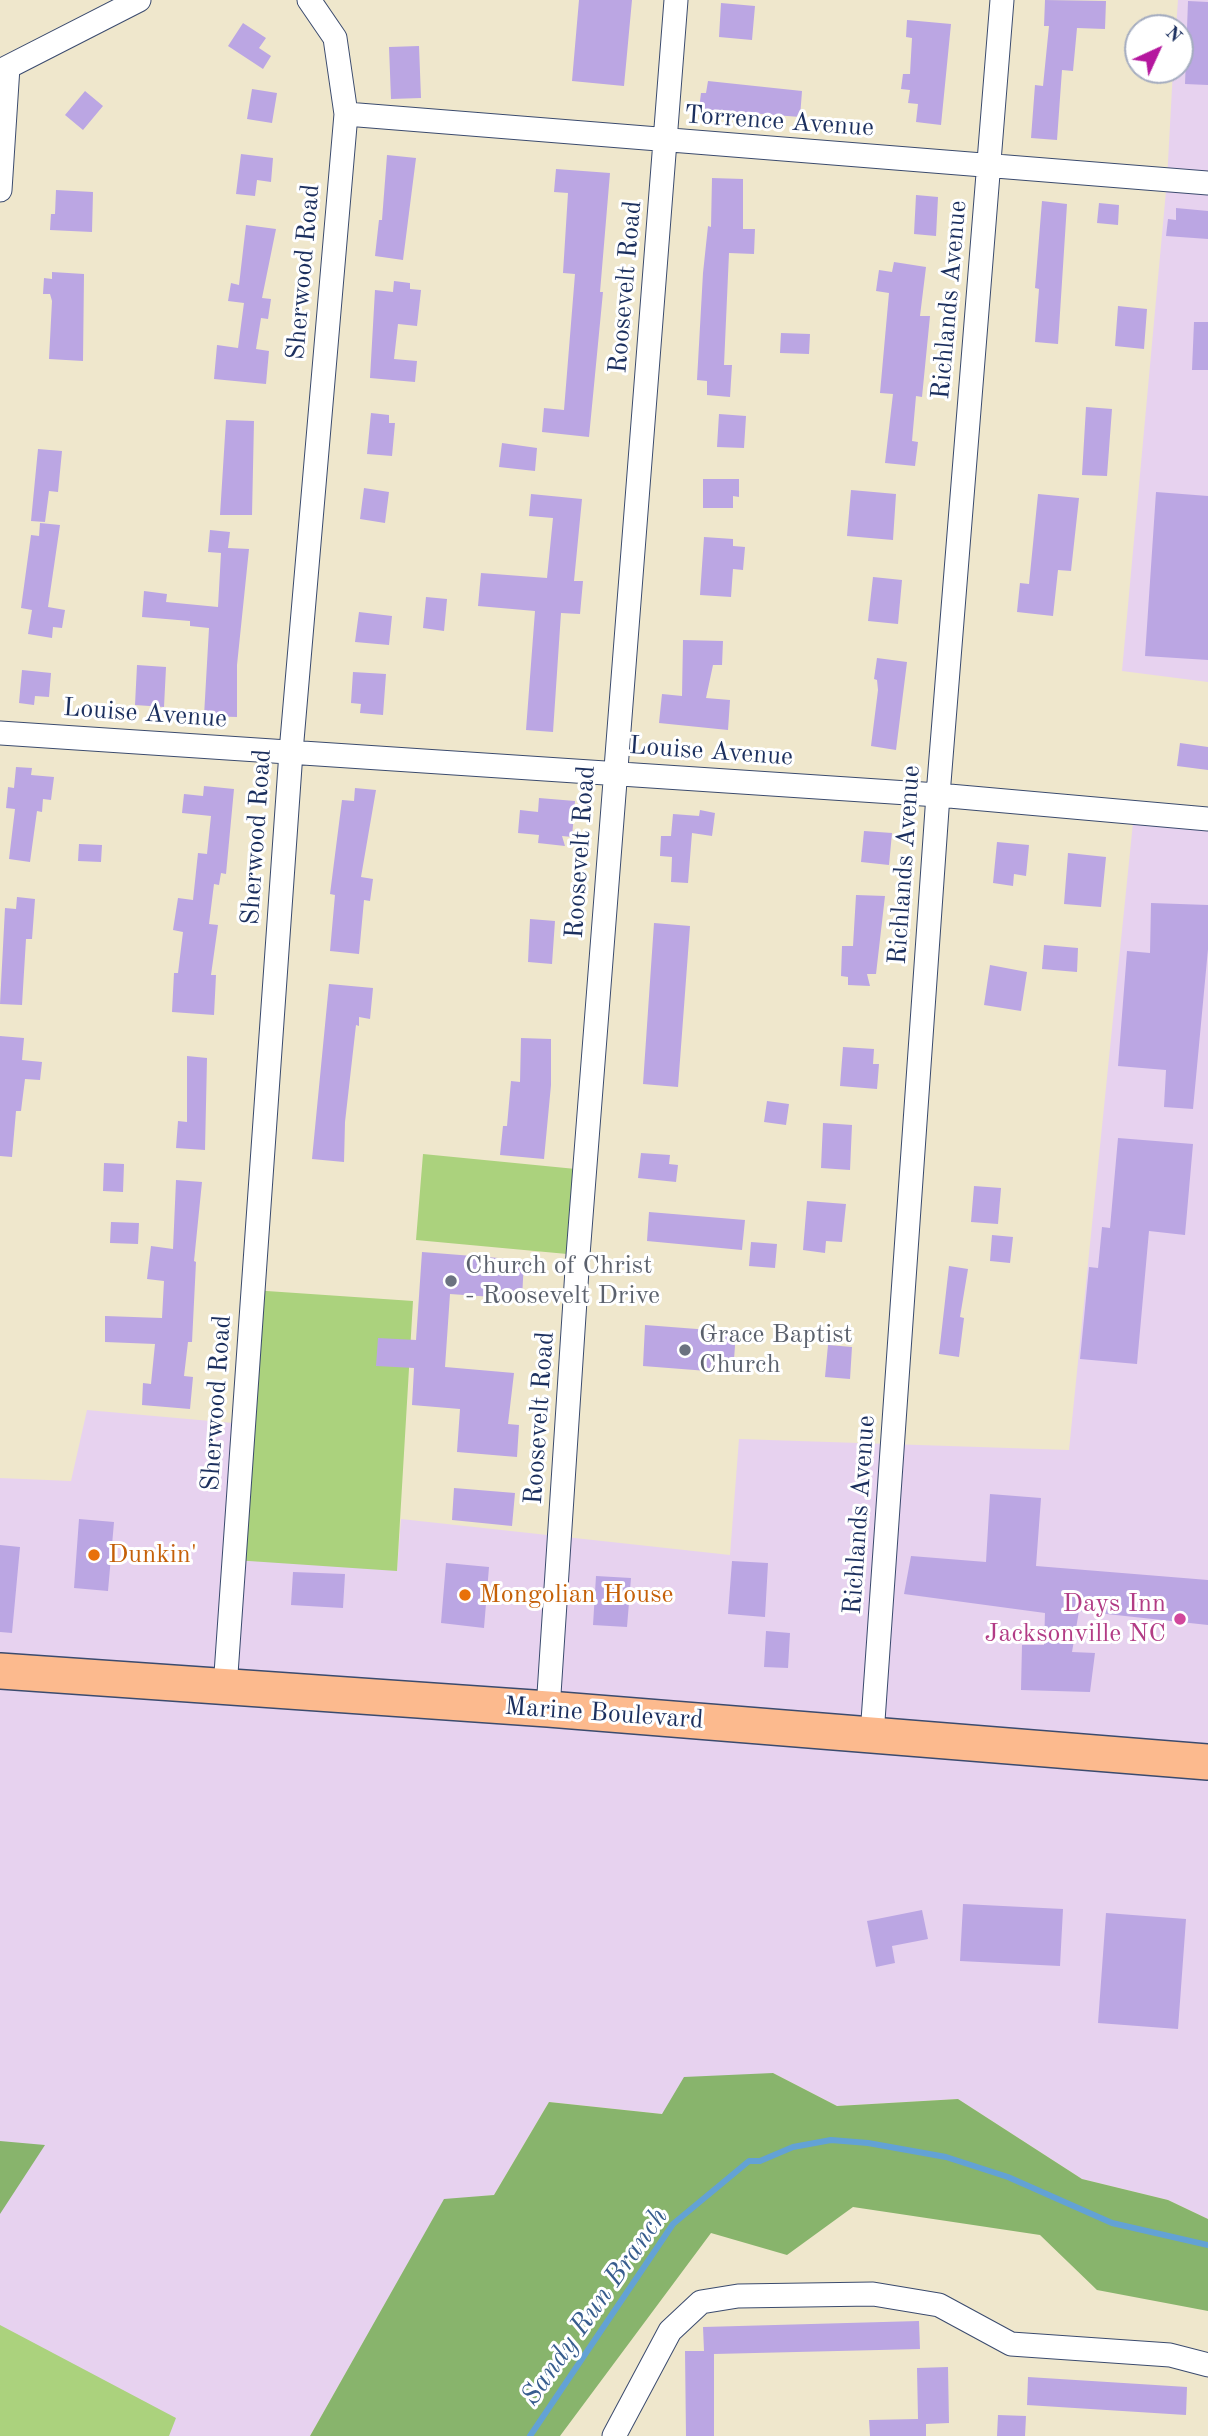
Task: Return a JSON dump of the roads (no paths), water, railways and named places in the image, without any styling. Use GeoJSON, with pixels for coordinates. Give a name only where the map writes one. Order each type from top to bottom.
{"type":"FeatureCollection","features":[{"type":"Feature","properties":{"kind":"main road","name":"Marine Boulevard"},"geometry":{"type":"LineString","coordinates":[[0,1671],[548,1709],[1208,1762]]}},
{"type":"Feature","properties":{"kind":"street"},"geometry":{"type":"LineString","coordinates":[[0,190],[4,69],[139,0]]}},
{"type":"Feature","properties":{"kind":"street","name":"Sherwood Road"},"geometry":{"type":"LineString","coordinates":[[225,1688],[291,752],[346,114],[335,38],[309,0]]}},
{"type":"Feature","properties":{"kind":"street","name":"Roosevelt Road"},"geometry":{"type":"LineString","coordinates":[[548,1709],[615,773],[676,0]]}},
{"type":"Feature","properties":{"kind":"street","name":"Richlands Avenue"},"geometry":{"type":"LineString","coordinates":[[872,1735],[938,795],[1002,0]]}},
{"type":"Feature","properties":{"kind":"street","name":"Torrence Avenue"},"geometry":{"type":"LineString","coordinates":[[346,114],[666,142],[989,164],[1208,183]]}},
{"type":"Feature","properties":{"kind":"street","name":"Louise Avenue"},"geometry":{"type":"LineString","coordinates":[[0,733],[938,795],[1208,819]]}},
{"type":"Feature","properties":{"kind":"street"},"geometry":{"type":"LineString","coordinates":[[614,2436],[670,2331],[701,2302],[738,2296],[873,2294],[939,2305],[1011,2344],[1170,2355],[1208,2365]]}},
{"type":"Feature","properties":{"kind":"waterway","name":"Sandy Run Branch"},"geometry":{"type":"LineString","coordinates":[[530,2436],[673,2224],[749,2161],[760,2161],[793,2147],[831,2140],[868,2143],[946,2157],[1008,2177],[1112,2223],[1208,2245]]}},
{"type":"Feature","properties":{"kind":"place","name":"Church of Christ - Roosevelt Drive"},"geometry":{"type":"Point","coordinates":[451,1281]}},
{"type":"Feature","properties":{"kind":"place","name":"Grace Baptist Church"},"geometry":{"type":"Point","coordinates":[685,1350]}},
{"type":"Feature","properties":{"kind":"place","name":"Dunkin'"},"geometry":{"type":"Point","coordinates":[94,1555]}},
{"type":"Feature","properties":{"kind":"place","name":"Mongolian House"},"geometry":{"type":"Point","coordinates":[465,1595]}},
{"type":"Feature","properties":{"kind":"place","name":"Days Inn Jacksonville NC"},"geometry":{"type":"Point","coordinates":[1180,1619]}}]}
